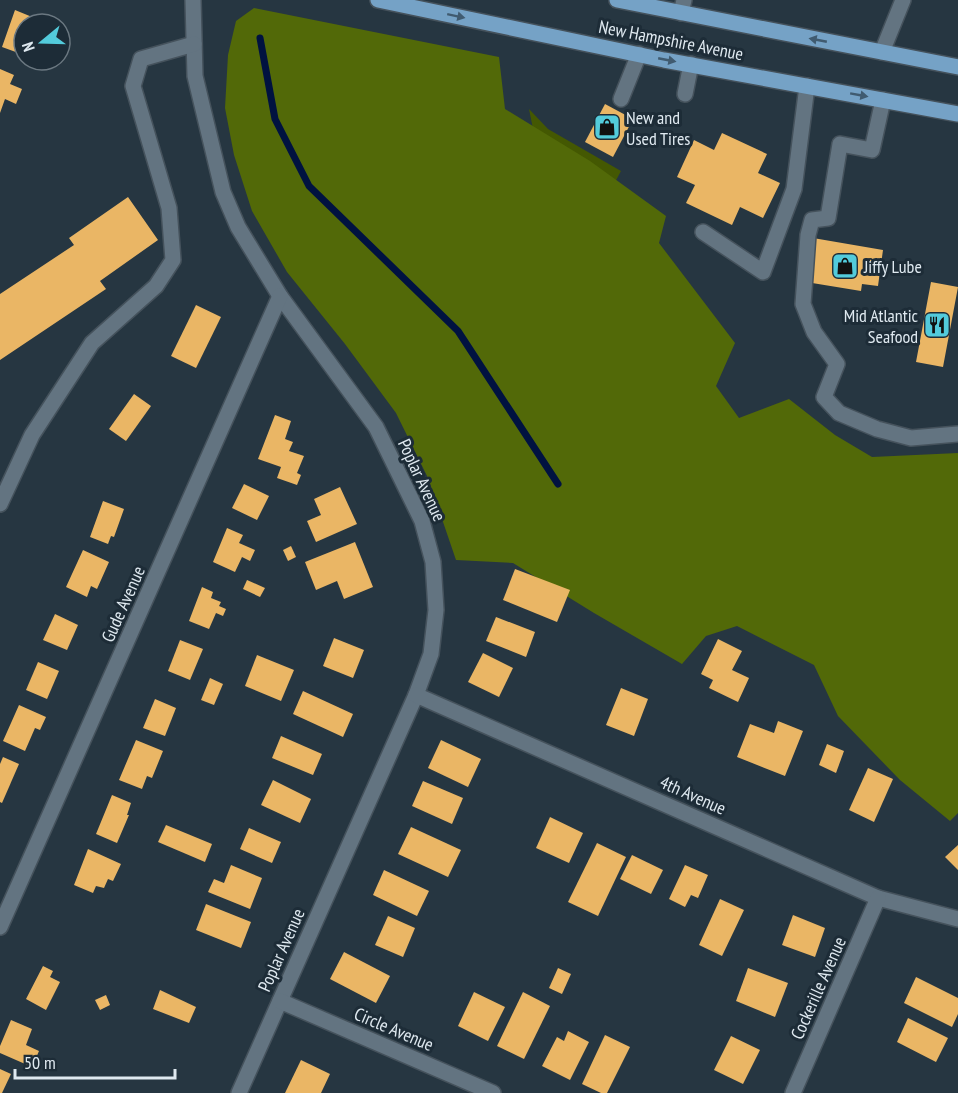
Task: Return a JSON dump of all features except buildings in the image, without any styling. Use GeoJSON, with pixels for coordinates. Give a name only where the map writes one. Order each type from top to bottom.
{"type":"FeatureCollection","features":[{"type":"Feature","properties":{"kind":"main road","name":"New Hampshire Avenue"},"geometry":{"type":"LineString","coordinates":[[378,0],[639,54],[958,114]]}},
{"type":"Feature","properties":{"kind":"main road","name":"New Hampshire Avenue"},"geometry":{"type":"LineString","coordinates":[[617,0],[682,6],[958,67]]}},
{"type":"Feature","properties":{"kind":"street","name":"Poplar Avenue"},"geometry":{"type":"LineString","coordinates":[[193,0],[195,76],[223,192],[238,227],[280,296],[376,427],[422,521],[433,562],[436,610],[431,654],[416,696],[239,1093]]}},
{"type":"Feature","properties":{"kind":"street"},"geometry":{"type":"LineString","coordinates":[[882,52],[903,0]]}},
{"type":"Feature","properties":{"kind":"street"},"geometry":{"type":"LineString","coordinates":[[0,504],[32,435],[92,343],[156,286],[173,260],[169,207],[133,86],[141,59],[194,44]]}},
{"type":"Feature","properties":{"kind":"street"},"geometry":{"type":"LineString","coordinates":[[621,99],[639,54]]}},
{"type":"Feature","properties":{"kind":"street"},"geometry":{"type":"LineString","coordinates":[[685,94],[691,64]]}},
{"type":"Feature","properties":{"kind":"street"},"geometry":{"type":"LineString","coordinates":[[704,232],[763,272],[794,189],[807,86]]}},
{"type":"Feature","properties":{"kind":"street"},"geometry":{"type":"LineString","coordinates":[[883,100],[872,150],[840,144],[828,218],[812,220],[808,235],[803,304],[814,332],[837,364],[824,397],[839,413],[876,429],[911,438],[958,434]]}},
{"type":"Feature","properties":{"kind":"street","name":"Gude Avenue"},"geometry":{"type":"LineString","coordinates":[[0,927],[280,296]]}},
{"type":"Feature","properties":{"kind":"street","name":"4th Avenue"},"geometry":{"type":"LineString","coordinates":[[416,696],[878,898],[958,919]]}},
{"type":"Feature","properties":{"kind":"street","name":"Cockerille Avenue"},"geometry":{"type":"LineString","coordinates":[[793,1093],[878,898]]}},
{"type":"Feature","properties":{"kind":"street","name":"Circle Avenue"},"geometry":{"type":"LineString","coordinates":[[280,1001],[493,1093]]}},
{"type":"Feature","properties":{"kind":"green space"},"geometry":{"type":"Polygon","coordinates":[[[254,8],[499,57],[505,109],[590,161],[666,216],[659,243],[735,343],[716,386],[739,418],[789,399],[835,435],[872,457],[958,453],[958,813],[950,821],[900,780],[838,716],[814,665],[737,626],[706,636],[682,664],[513,563],[456,560],[428,478],[396,413],[345,344],[287,272],[252,211],[234,155],[225,108],[228,55],[236,21],[254,8]]]}},
{"type":"Feature","properties":{"kind":"green space"},"geometry":{"type":"Polygon","coordinates":[[[529,109],[548,129],[621,171],[613,186],[533,129],[529,109]]]}},
{"type":"Feature","properties":{"kind":"waterway"},"geometry":{"type":"LineString","coordinates":[[260,38],[275,119],[309,186],[458,331],[558,484]]}},
{"type":"Feature","properties":{"kind":"place","name":"New and Used Tires"},"geometry":{"type":"Point","coordinates":[607,127]}},
{"type":"Feature","properties":{"kind":"place","name":"Jiffy Lube"},"geometry":{"type":"Point","coordinates":[845,266]}},
{"type":"Feature","properties":{"kind":"place","name":"Mid Atlantic Seafood"},"geometry":{"type":"Point","coordinates":[937,325]}}]}
